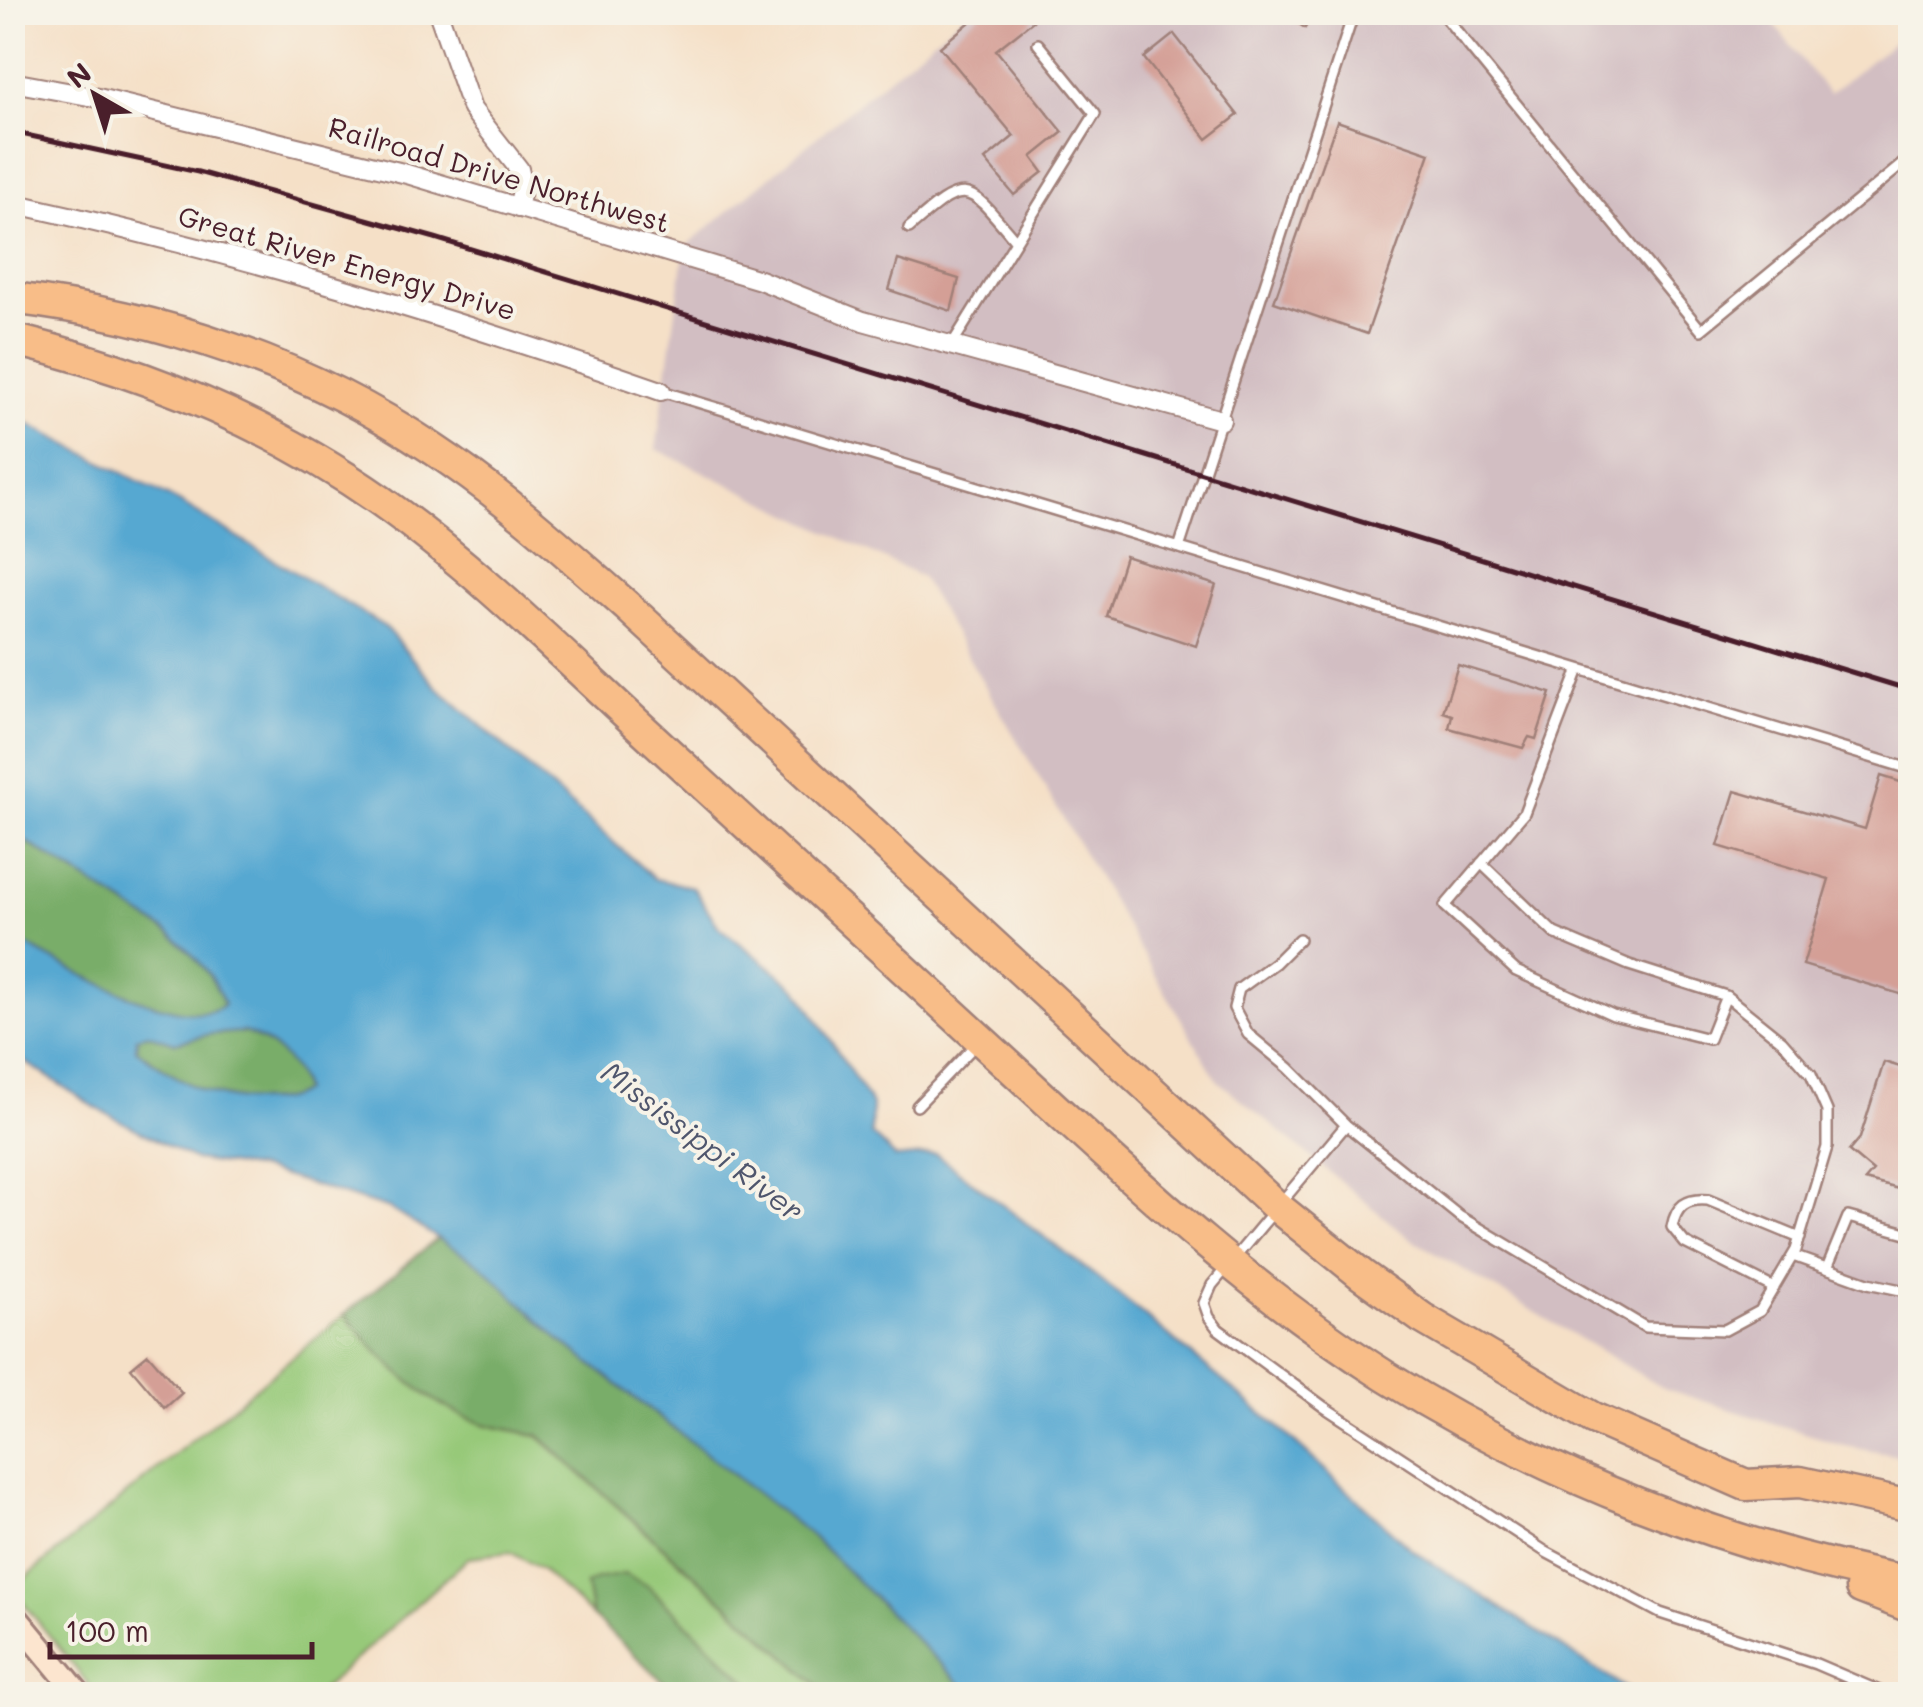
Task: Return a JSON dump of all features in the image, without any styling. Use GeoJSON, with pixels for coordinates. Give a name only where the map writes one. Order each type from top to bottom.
{"type":"FeatureCollection","features":[{"type":"Feature","properties":{"kind":"highway"},"geometry":{"type":"LineString","coordinates":[[12,298],[138,320],[249,355],[375,414],[474,477],[642,620],[1276,1206],[1422,1318],[1550,1396],[1670,1454],[1746,1485],[1800,1482],[1910,1487]]}},
{"type":"Feature","properties":{"kind":"highway"},"geometry":{"type":"LineString","coordinates":[[12,339],[139,374],[202,400],[311,456],[380,501],[508,604],[980,1040],[1230,1262],[1357,1357],[1483,1432],[1593,1484],[1734,1537],[1910,1582]]}},
{"type":"Feature","properties":{"kind":"highway"},"geometry":{"type":"LineString","coordinates":[[1800,1482],[1910,1506]]}},
{"type":"Feature","properties":{"kind":"highway"},"geometry":{"type":"LineString","coordinates":[[1734,1537],[1793,1569],[1878,1592],[1910,1607]]}},
{"type":"Feature","properties":{"kind":"main road"},"geometry":{"type":"LineString","coordinates":[[12,1613],[79,1694]]}},
{"type":"Feature","properties":{"kind":"street"},"geometry":{"type":"LineString","coordinates":[[438,12],[472,110],[519,169],[523,186],[518,208]]}},
{"type":"Feature","properties":{"kind":"street","name":"Railroad Drive Northwest"},"geometry":{"type":"LineString","coordinates":[[12,82],[94,97],[407,174],[760,280],[848,316],[1220,420]]}},
{"type":"Feature","properties":{"kind":"street","name":"Great River Energy Drive"},"geometry":{"type":"LineString","coordinates":[[12,203],[190,244],[526,344],[661,391]]}},
{"type":"Feature","properties":{"kind":"lane"},"geometry":{"type":"LineString","coordinates":[[1179,548],[1354,12]]}},
{"type":"Feature","properties":{"kind":"lane"},"geometry":{"type":"LineString","coordinates":[[1441,12],[1701,330],[1910,158]]}},
{"type":"Feature","properties":{"kind":"lane"},"geometry":{"type":"LineString","coordinates":[[956,348],[1015,240],[1094,114],[1038,44]]}},
{"type":"Feature","properties":{"kind":"lane"},"geometry":{"type":"LineString","coordinates":[[909,228],[950,194],[965,192],[976,195],[1015,240]]}},
{"type":"Feature","properties":{"kind":"lane"},"geometry":{"type":"LineString","coordinates":[[661,391],[1910,769]]}},
{"type":"Feature","properties":{"kind":"lane"},"geometry":{"type":"LineString","coordinates":[[1579,669],[1524,813],[1445,906],[1516,970],[1612,1015],[1709,1040],[1726,996]]}},
{"type":"Feature","properties":{"kind":"lane"},"geometry":{"type":"LineString","coordinates":[[1299,939],[1240,989],[1234,1008],[1248,1034],[1346,1125],[1459,1216],[1645,1327],[1725,1330],[1760,1311],[1793,1256],[1827,1147],[1826,1111],[1811,1074],[1782,1042],[1726,996],[1629,965],[1554,933],[1481,862]]}},
{"type":"Feature","properties":{"kind":"lane"},"geometry":{"type":"LineString","coordinates":[[917,1106],[980,1040]]}},
{"type":"Feature","properties":{"kind":"lane"},"geometry":{"type":"LineString","coordinates":[[1346,1125],[1212,1285],[1204,1303],[1208,1317],[1218,1329],[1546,1552],[1660,1614],[1816,1664],[1886,1694]]}},
{"type":"Feature","properties":{"kind":"lane"},"geometry":{"type":"LineString","coordinates":[[1774,1288],[1686,1243],[1672,1227],[1675,1213],[1682,1204],[1694,1199],[1708,1200],[1800,1238]]}},
{"type":"Feature","properties":{"kind":"lane"},"geometry":{"type":"LineString","coordinates":[[1827,1268],[1848,1216],[1910,1234]]}},
{"type":"Feature","properties":{"kind":"lane"},"geometry":{"type":"LineString","coordinates":[[1793,1256],[1868,1283],[1910,1292]]}},
{"type":"Feature","properties":{"kind":"shaded area"},"geometry":{"type":"Polygon","coordinates":[[[966,13],[1765,13],[1829,94],[1910,29],[1910,1458],[1845,1446],[1663,1388],[1408,1237],[1217,1080],[921,577],[656,449],[685,247],[966,13]]]}},
{"type":"Feature","properties":{"kind":"green space"},"geometry":{"type":"Polygon","coordinates":[[[12,833],[171,934],[202,966],[224,1004],[206,1012],[151,1004],[86,977],[13,938],[12,833]]]}},
{"type":"Feature","properties":{"kind":"green space"},"geometry":{"type":"Polygon","coordinates":[[[244,1032],[281,1054],[295,1071],[303,1091],[271,1101],[222,1096],[191,1085],[136,1050],[137,1037],[148,1034],[175,1043],[210,1034],[244,1032]]]}},
{"type":"Feature","properties":{"kind":"green space"},"geometry":{"type":"Polygon","coordinates":[[[438,1238],[482,1265],[560,1340],[812,1536],[971,1694],[828,1694],[538,1435],[490,1426],[463,1416],[407,1380],[345,1314],[438,1238]]]}},
{"type":"Feature","properties":{"kind":"green space"},"geometry":{"type":"Polygon","coordinates":[[[345,1314],[407,1380],[443,1406],[484,1424],[537,1435],[828,1694],[760,1694],[648,1586],[586,1585],[592,1616],[542,1570],[510,1552],[469,1557],[317,1694],[96,1694],[12,1589],[345,1314]]]}},
{"type":"Feature","properties":{"kind":"green space"},"geometry":{"type":"Polygon","coordinates":[[[624,1574],[648,1586],[760,1694],[677,1694],[592,1616],[586,1585],[624,1574]]]}},
{"type":"Feature","properties":{"kind":"water","name":"Mississippi River"},"geometry":{"type":"Polygon","coordinates":[[[13,416],[179,502],[385,627],[437,687],[655,879],[693,887],[718,926],[798,989],[872,1105],[871,1134],[896,1158],[936,1154],[1111,1288],[1277,1426],[1411,1549],[1634,1694],[971,1694],[812,1536],[560,1340],[481,1265],[390,1209],[261,1169],[195,1160],[96,1108],[13,1054],[13,938],[87,977],[151,1004],[206,1012],[224,1004],[202,966],[171,934],[13,833],[13,416]],[[244,1032],[210,1034],[175,1043],[148,1034],[137,1037],[136,1050],[181,1080],[221,1096],[271,1101],[303,1091],[289,1062],[244,1032]]]}},
{"type":"Feature","properties":{"kind":"building"},"geometry":{"type":"Polygon","coordinates":[[[982,12],[1026,12],[1033,21],[996,50],[1063,132],[1032,157],[1043,172],[1014,195],[985,160],[1014,136],[940,47],[982,12]]]}},
{"type":"Feature","properties":{"kind":"building"},"geometry":{"type":"Polygon","coordinates":[[[1281,12],[1315,12],[1305,28],[1281,12]]]}},
{"type":"Feature","properties":{"kind":"building"},"geometry":{"type":"Polygon","coordinates":[[[1174,34],[1238,115],[1207,139],[1144,58],[1174,34]]]}},
{"type":"Feature","properties":{"kind":"building"},"geometry":{"type":"Polygon","coordinates":[[[1337,121],[1430,153],[1367,334],[1274,302],[1337,121]]]}},
{"type":"Feature","properties":{"kind":"building"},"geometry":{"type":"Polygon","coordinates":[[[898,260],[959,279],[951,311],[889,290],[898,260]]]}},
{"type":"Feature","properties":{"kind":"building"},"geometry":{"type":"Polygon","coordinates":[[[1125,556],[1216,585],[1196,646],[1106,616],[1125,556]]]}},
{"type":"Feature","properties":{"kind":"building"},"geometry":{"type":"Polygon","coordinates":[[[1458,665],[1551,693],[1536,739],[1529,737],[1523,748],[1449,728],[1452,715],[1443,712],[1458,665]]]}},
{"type":"Feature","properties":{"kind":"building"},"geometry":{"type":"Polygon","coordinates":[[[1881,776],[1910,785],[1910,997],[1803,965],[1829,879],[1718,846],[1735,791],[1865,829],[1881,776]]]}},
{"type":"Feature","properties":{"kind":"building"},"geometry":{"type":"Polygon","coordinates":[[[1884,1062],[1910,1070],[1910,1192],[1865,1180],[1873,1171],[1849,1151],[1860,1138],[1884,1062]]]}},
{"type":"Feature","properties":{"kind":"building"},"geometry":{"type":"Polygon","coordinates":[[[148,1354],[182,1393],[165,1408],[131,1368],[148,1354]]]}},
{"type":"Feature","properties":{"kind":"railway"},"geometry":{"type":"LineString","coordinates":[[12,132],[198,172],[435,238],[1910,690]]}}]}
